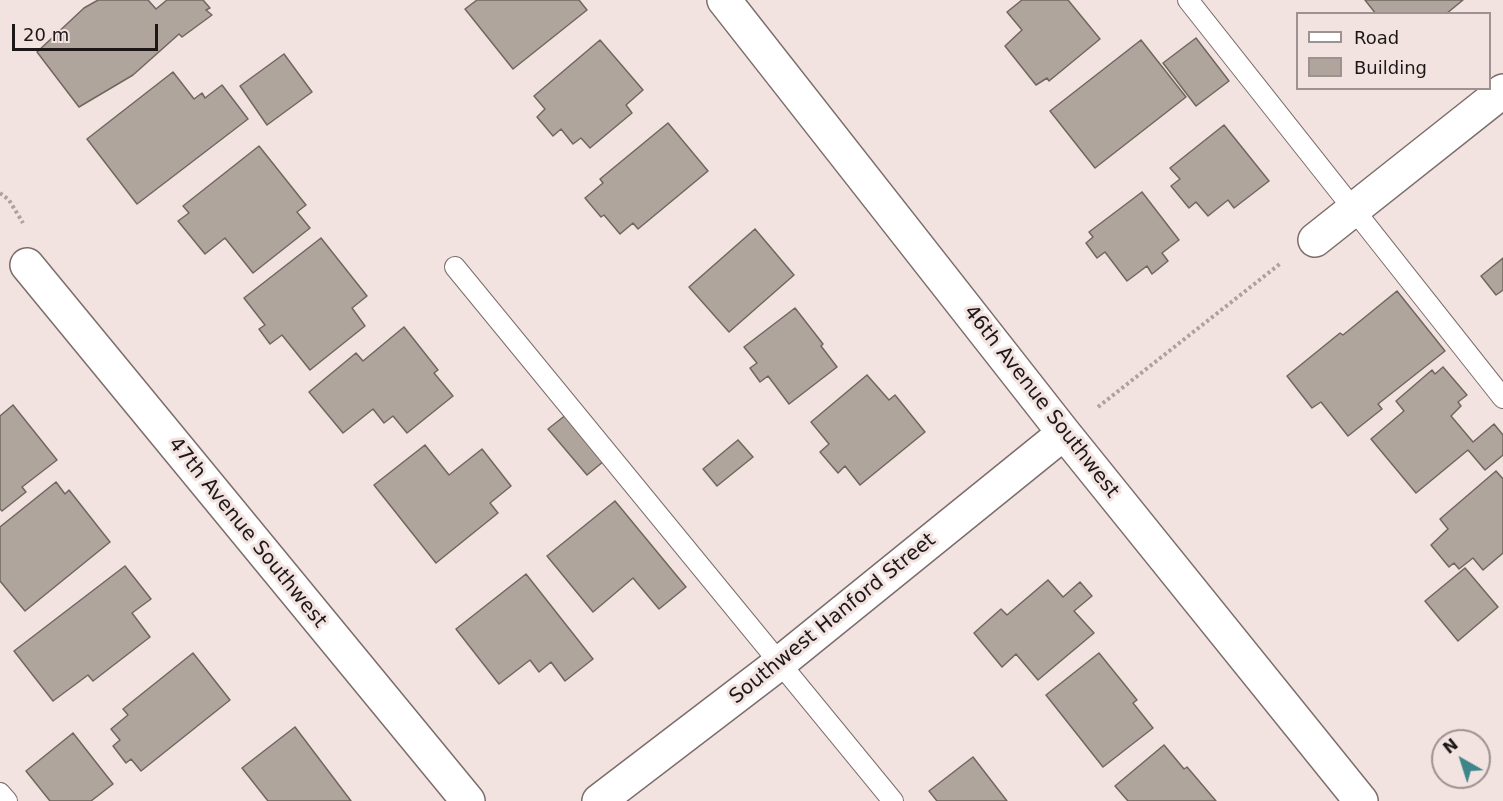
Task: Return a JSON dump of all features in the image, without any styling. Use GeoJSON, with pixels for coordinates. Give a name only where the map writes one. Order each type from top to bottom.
{"type":"FeatureCollection","features":[{"type":"Feature","properties":{"kind":"street","name":"46th Avenue Southwest"},"geometry":{"type":"LineString","coordinates":[[724,0],[1064,433],[1361,801]]}},
{"type":"Feature","properties":{"kind":"street"},"geometry":{"type":"LineString","coordinates":[[1303,248],[1503,91]]}},
{"type":"Feature","properties":{"kind":"street","name":"47th Avenue Southwest"},"geometry":{"type":"LineString","coordinates":[[27,265],[468,801]]}},
{"type":"Feature","properties":{"kind":"street","name":"Southwest Hanford Street"},"geometry":{"type":"LineString","coordinates":[[599,801],[781,662],[1064,433]]}},
{"type":"Feature","properties":{"kind":"lane"},"geometry":{"type":"LineString","coordinates":[[1188,0],[1503,398]]}},
{"type":"Feature","properties":{"kind":"lane"},"geometry":{"type":"LineString","coordinates":[[455,267],[893,801]]}},
{"type":"Feature","properties":{"kind":"lane"},"geometry":{"type":"LineString","coordinates":[[0,793],[6,801]]}},
{"type":"Feature","properties":{"kind":"path"},"geometry":{"type":"LineString","coordinates":[[1097,408],[1303,248]]}},
{"type":"Feature","properties":{"kind":"building"},"geometry":{"type":"Polygon","coordinates":[[[98,0],[148,0],[156,9],[167,0],[203,0],[210,8],[206,10],[212,15],[182,37],[179,34],[133,75],[79,107],[37,52],[84,8],[98,0]]]}},
{"type":"Feature","properties":{"kind":"building"},"geometry":{"type":"Polygon","coordinates":[[[477,0],[579,0],[587,10],[513,69],[465,9],[477,0]]]}},
{"type":"Feature","properties":{"kind":"building"},"geometry":{"type":"Polygon","coordinates":[[[1022,0],[1068,0],[1100,39],[1049,81],[1047,78],[1036,85],[1005,46],[1022,30],[1007,12],[1022,0]]]}},
{"type":"Feature","properties":{"kind":"building"},"geometry":{"type":"Polygon","coordinates":[[[1365,0],[1463,0],[1448,12],[1374,12],[1365,0]]]}},
{"type":"Feature","properties":{"kind":"building"},"geometry":{"type":"Polygon","coordinates":[[[1196,38],[1229,81],[1196,106],[1163,63],[1196,38]]]}},
{"type":"Feature","properties":{"kind":"building"},"geometry":{"type":"Polygon","coordinates":[[[600,40],[643,90],[626,105],[632,113],[590,148],[581,138],[573,144],[561,129],[553,136],[537,117],[545,109],[534,96],[600,40]]]}},
{"type":"Feature","properties":{"kind":"building"},"geometry":{"type":"Polygon","coordinates":[[[1141,40],[1186,97],[1095,168],[1050,111],[1141,40]]]}},
{"type":"Feature","properties":{"kind":"building"},"geometry":{"type":"Polygon","coordinates":[[[284,54],[312,92],[267,125],[240,86],[284,54]]]}},
{"type":"Feature","properties":{"kind":"building"},"geometry":{"type":"Polygon","coordinates":[[[173,72],[194,99],[202,93],[205,98],[222,85],[248,119],[137,204],[87,139],[173,72]]]}},
{"type":"Feature","properties":{"kind":"building"},"geometry":{"type":"Polygon","coordinates":[[[668,123],[708,171],[638,229],[633,223],[620,234],[585,198],[603,183],[600,179],[668,123]]]}},
{"type":"Feature","properties":{"kind":"building"},"geometry":{"type":"Polygon","coordinates":[[[1224,125],[1269,181],[1234,208],[1228,200],[1208,216],[1196,202],[1189,208],[1171,186],[1180,179],[1170,168],[1224,125]]]}},
{"type":"Feature","properties":{"kind":"building"},"geometry":{"type":"Polygon","coordinates":[[[259,146],[306,205],[297,212],[310,228],[253,273],[225,238],[205,254],[178,221],[189,213],[183,206],[259,146]]]}},
{"type":"Feature","properties":{"kind":"building"},"geometry":{"type":"Polygon","coordinates":[[[1142,192],[1179,240],[1162,253],[1168,261],[1152,274],[1147,266],[1127,281],[1105,252],[1097,258],[1086,243],[1093,237],[1089,232],[1142,192]]]}},
{"type":"Feature","properties":{"kind":"building"},"geometry":{"type":"Polygon","coordinates":[[[755,229],[794,275],[729,332],[689,287],[755,229]]]}},
{"type":"Feature","properties":{"kind":"building"},"geometry":{"type":"Polygon","coordinates":[[[321,238],[367,296],[352,308],[365,326],[310,370],[282,335],[270,344],[259,329],[265,325],[244,298],[321,238]]]}},
{"type":"Feature","properties":{"kind":"building"},"geometry":{"type":"Polygon","coordinates":[[[1503,258],[1503,290],[1496,295],[1481,276],[1503,258]]]}},
{"type":"Feature","properties":{"kind":"building"},"geometry":{"type":"Polygon","coordinates":[[[1397,291],[1445,351],[1378,404],[1382,409],[1348,436],[1321,402],[1312,408],[1287,376],[1397,291]]]}},
{"type":"Feature","properties":{"kind":"building"},"geometry":{"type":"Polygon","coordinates":[[[795,308],[823,344],[821,346],[837,367],[789,404],[768,376],[760,382],[750,368],[757,363],[744,347],[795,308]]]}},
{"type":"Feature","properties":{"kind":"building"},"geometry":{"type":"Polygon","coordinates":[[[404,327],[438,370],[434,373],[453,396],[407,433],[393,416],[384,423],[373,409],[343,433],[309,392],[356,353],[363,361],[404,327]]]}},
{"type":"Feature","properties":{"kind":"building"},"geometry":{"type":"Polygon","coordinates":[[[1443,367],[1467,395],[1458,402],[1461,406],[1451,416],[1473,442],[1494,424],[1503,435],[1503,455],[1485,470],[1468,450],[1416,493],[1371,439],[1404,411],[1396,401],[1432,370],[1435,374],[1443,367]]]}},
{"type":"Feature","properties":{"kind":"building"},"geometry":{"type":"Polygon","coordinates":[[[867,375],[889,400],[895,395],[925,432],[860,485],[845,466],[838,473],[820,452],[829,444],[811,422],[867,375]]]}},
{"type":"Feature","properties":{"kind":"building"},"geometry":{"type":"Polygon","coordinates":[[[13,405],[57,460],[22,487],[26,492],[2,511],[0,509],[0,416],[13,405]]]}},
{"type":"Feature","properties":{"kind":"building"},"geometry":{"type":"Polygon","coordinates":[[[567,414],[604,461],[587,475],[548,429],[567,414]]]}},
{"type":"Feature","properties":{"kind":"building"},"geometry":{"type":"Polygon","coordinates":[[[738,440],[753,457],[717,486],[703,469],[738,440]]]}},
{"type":"Feature","properties":{"kind":"building"},"geometry":{"type":"Polygon","coordinates":[[[425,445],[449,475],[482,449],[511,486],[490,503],[498,513],[436,563],[374,485],[425,445]]]}},
{"type":"Feature","properties":{"kind":"building"},"geometry":{"type":"Polygon","coordinates":[[[1496,471],[1503,479],[1503,553],[1483,570],[1473,558],[1459,569],[1454,563],[1449,567],[1431,545],[1448,529],[1440,519],[1496,471]]]}},
{"type":"Feature","properties":{"kind":"building"},"geometry":{"type":"Polygon","coordinates":[[[56,482],[65,494],[69,490],[110,542],[25,611],[0,581],[0,527],[56,482]]]}},
{"type":"Feature","properties":{"kind":"building"},"geometry":{"type":"Polygon","coordinates":[[[615,501],[686,587],[659,609],[633,578],[593,612],[547,556],[615,501]]]}},
{"type":"Feature","properties":{"kind":"building"},"geometry":{"type":"Polygon","coordinates":[[[125,566],[151,599],[132,613],[150,637],[93,681],[88,675],[53,701],[14,651],[125,566]]]}},
{"type":"Feature","properties":{"kind":"building"},"geometry":{"type":"Polygon","coordinates":[[[1465,568],[1498,607],[1458,641],[1425,601],[1465,568]]]}},
{"type":"Feature","properties":{"kind":"building"},"geometry":{"type":"Polygon","coordinates":[[[526,574],[593,659],[565,681],[551,662],[539,672],[530,660],[499,684],[456,629],[526,574]]]}},
{"type":"Feature","properties":{"kind":"building"},"geometry":{"type":"Polygon","coordinates":[[[1048,580],[1063,597],[1080,582],[1092,596],[1074,611],[1094,633],[1038,680],[1016,654],[1002,667],[974,633],[1001,609],[1007,615],[1048,580]]]}},
{"type":"Feature","properties":{"kind":"building"},"geometry":{"type":"Polygon","coordinates":[[[193,653],[230,700],[141,771],[131,759],[126,763],[113,746],[120,740],[111,729],[128,715],[123,709],[193,653]]]}},
{"type":"Feature","properties":{"kind":"building"},"geometry":{"type":"Polygon","coordinates":[[[1099,653],[1137,700],[1133,703],[1153,728],[1103,767],[1046,695],[1099,653]]]}},
{"type":"Feature","properties":{"kind":"building"},"geometry":{"type":"Polygon","coordinates":[[[295,727],[351,801],[268,801],[242,768],[295,727]]]}},
{"type":"Feature","properties":{"kind":"building"},"geometry":{"type":"Polygon","coordinates":[[[73,733],[113,784],[91,801],[50,801],[26,771],[73,733]]]}},
{"type":"Feature","properties":{"kind":"building"},"geometry":{"type":"Polygon","coordinates":[[[1164,745],[1184,769],[1187,767],[1216,801],[1128,801],[1115,786],[1164,745]]]}},
{"type":"Feature","properties":{"kind":"building"},"geometry":{"type":"Polygon","coordinates":[[[973,757],[1007,801],[937,801],[929,791],[973,757]]]}}]}
